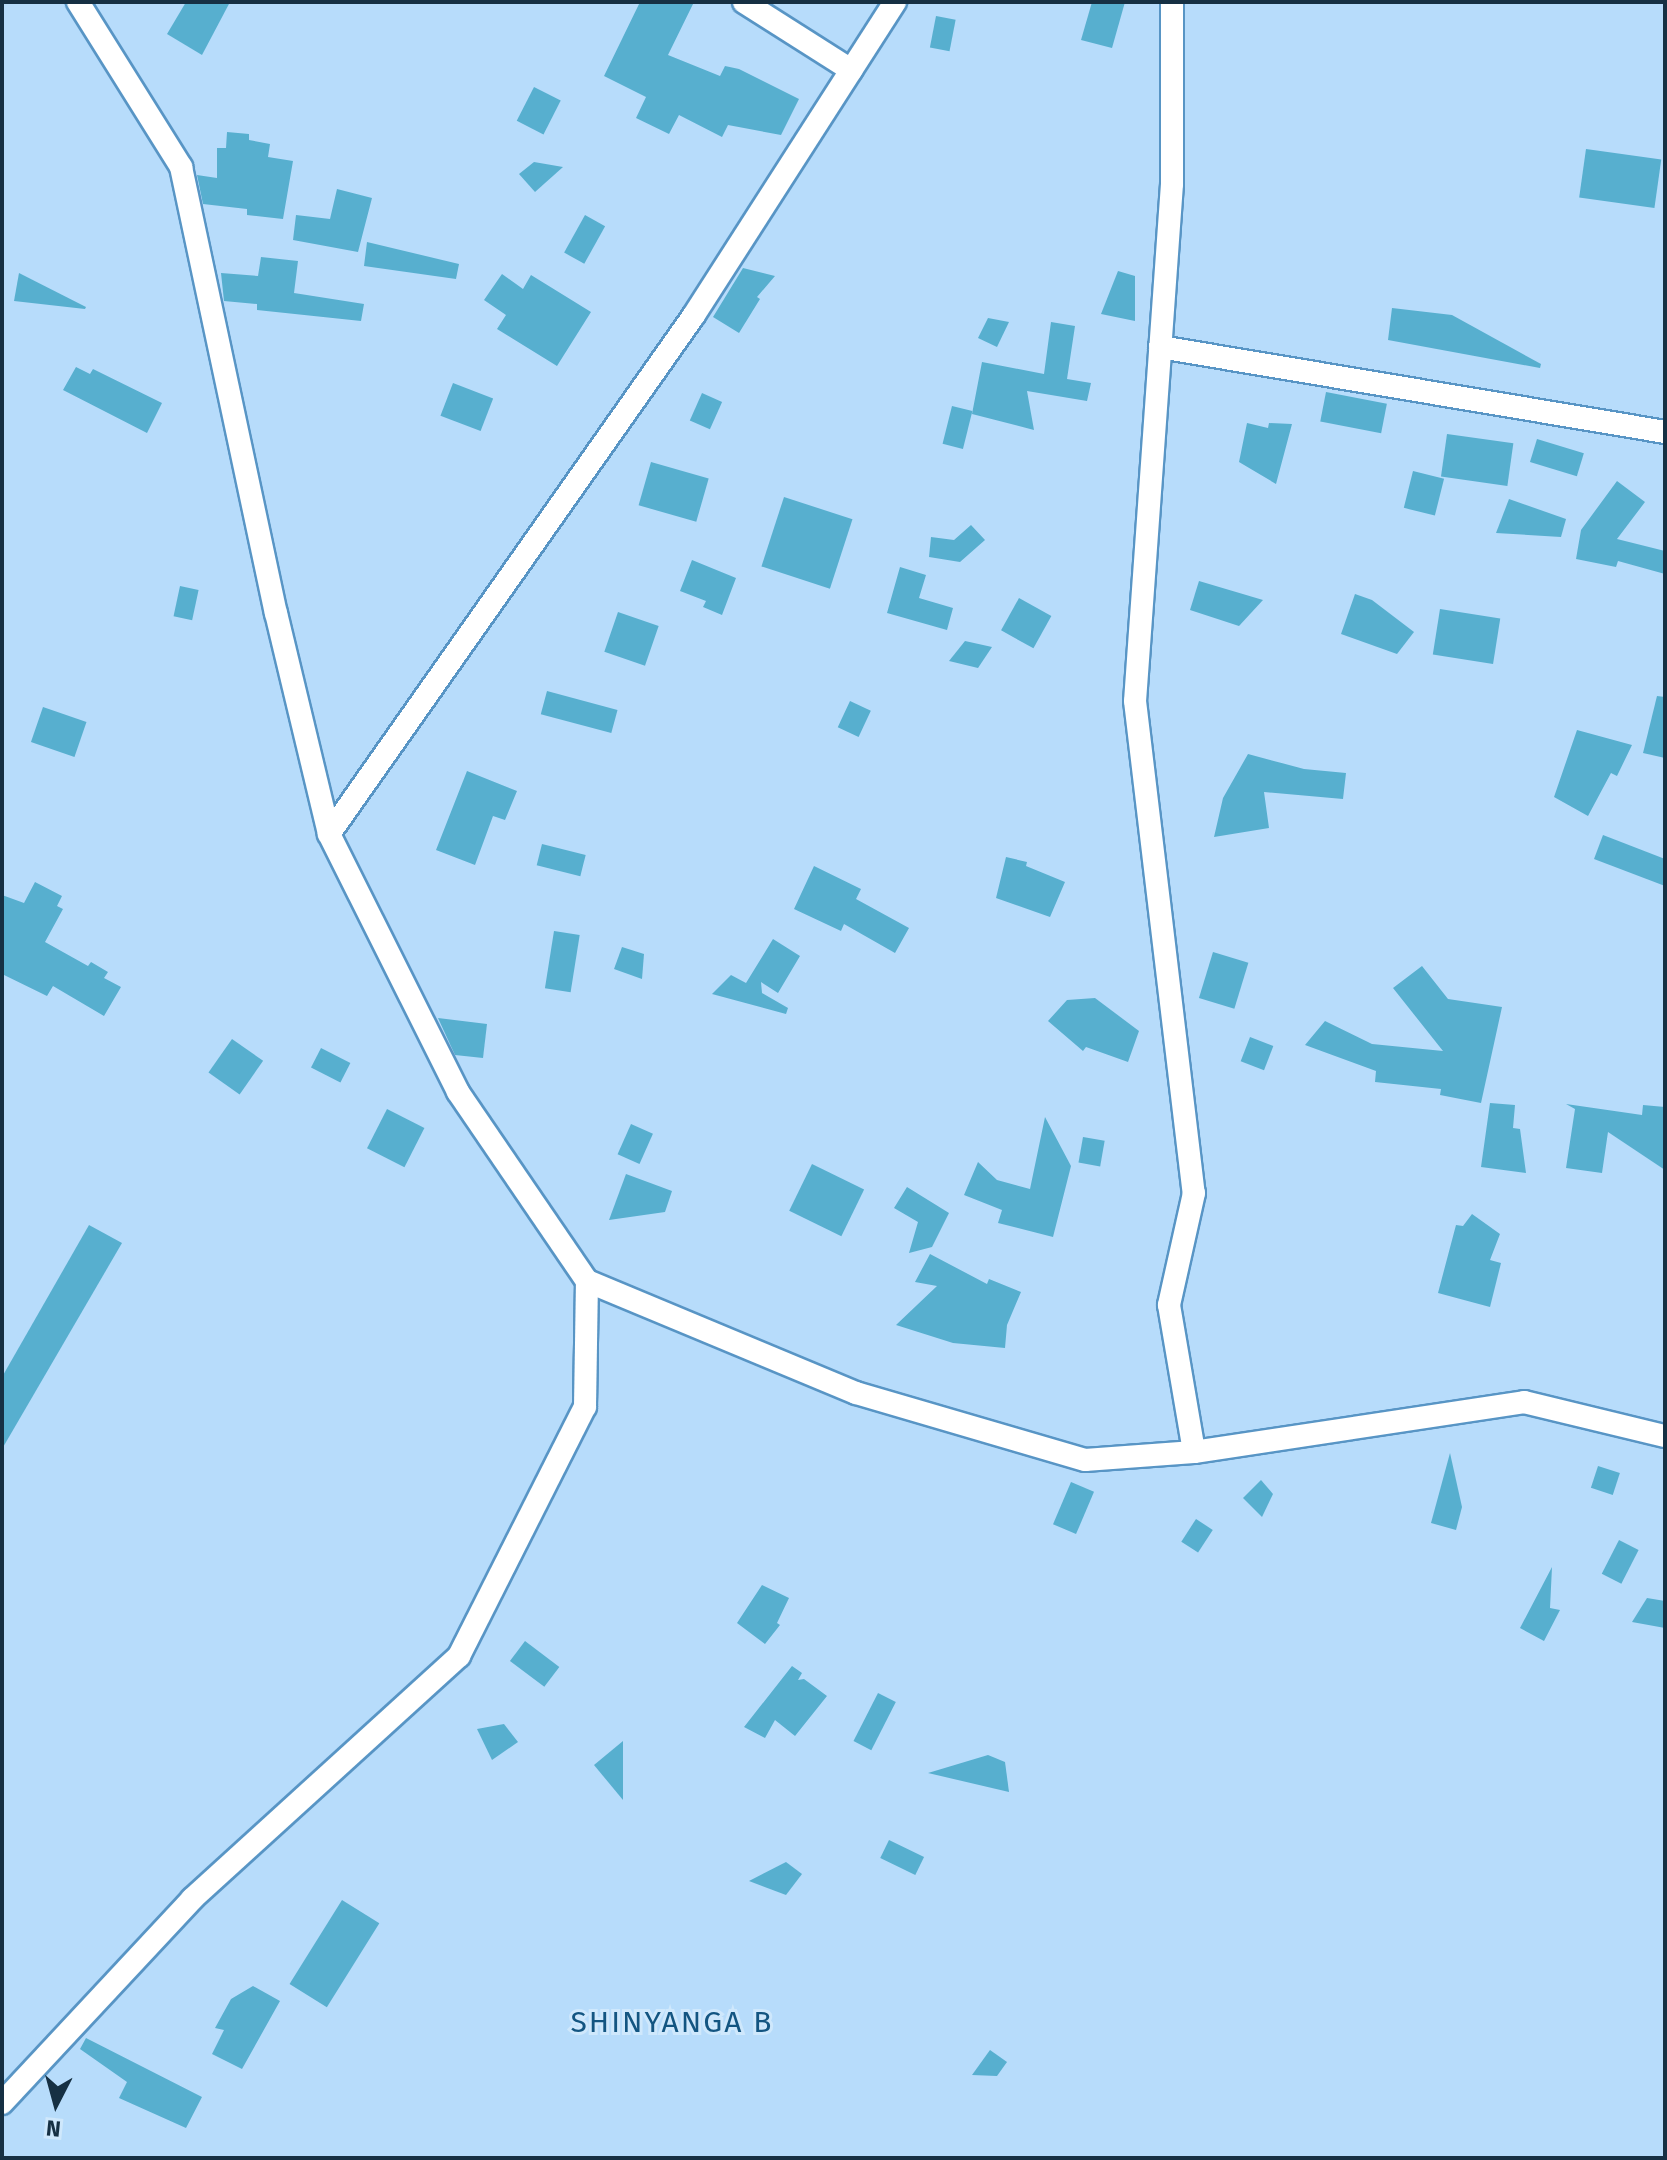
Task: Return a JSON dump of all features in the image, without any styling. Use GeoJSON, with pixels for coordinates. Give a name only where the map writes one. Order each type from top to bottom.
{"type":"FeatureCollection","features":[{"type":"Feature","properties":{"kind":"street"},"geometry":{"type":"LineString","coordinates":[[78,2],[181,167],[276,613],[329,834],[458,1092],[587,1281],[856,1393],[1085,1460],[1194,1452],[1524,1402],[1665,1436]]}},
{"type":"Feature","properties":{"kind":"street"},"geometry":{"type":"LineString","coordinates":[[744,2],[851,70]]}},
{"type":"Feature","properties":{"kind":"street"},"geometry":{"type":"LineString","coordinates":[[329,834],[694,315],[895,2]]}},
{"type":"Feature","properties":{"kind":"street"},"geometry":{"type":"LineString","coordinates":[[1172,2],[1172,184],[1135,701],[1194,1193],[1169,1305],[1194,1452]]}},
{"type":"Feature","properties":{"kind":"street"},"geometry":{"type":"LineString","coordinates":[[1160,347],[1665,432]]}},
{"type":"Feature","properties":{"kind":"street"},"geometry":{"type":"LineString","coordinates":[[2,2103],[192,1899],[459,1656],[585,1407],[587,1281]]}},
{"type":"Feature","properties":{"kind":"building"},"geometry":{"type":"Polygon","coordinates":[[[186,2],[230,2],[202,55],[167,34],[186,2]]]}},
{"type":"Feature","properties":{"kind":"building"},"geometry":{"type":"Polygon","coordinates":[[[640,2],[694,2],[668,55],[720,76],[725,66],[739,69],[799,99],[781,135],[728,125],[722,137],[679,115],[669,134],[636,118],[646,97],[604,76],[640,2]]]}},
{"type":"Feature","properties":{"kind":"building"},"geometry":{"type":"Polygon","coordinates":[[[1092,2],[1125,2],[1112,48],[1081,40],[1092,2]]]}},
{"type":"Feature","properties":{"kind":"building"},"geometry":{"type":"Polygon","coordinates":[[[936,16],[956,20],[950,51],[930,47],[936,16]]]}},
{"type":"Feature","properties":{"kind":"building"},"geometry":{"type":"Polygon","coordinates":[[[534,87],[561,101],[543,134],[517,121],[534,87]]]}},
{"type":"Feature","properties":{"kind":"building"},"geometry":{"type":"Polygon","coordinates":[[[227,132],[249,134],[249,140],[270,144],[268,157],[293,161],[283,219],[247,215],[247,209],[203,204],[197,175],[217,178],[217,148],[226,148],[227,132]]]}},
{"type":"Feature","properties":{"kind":"building"},"geometry":{"type":"Polygon","coordinates":[[[1586,149],[1661,160],[1654,208],[1579,198],[1586,149]]]}},
{"type":"Feature","properties":{"kind":"building"},"geometry":{"type":"Polygon","coordinates":[[[534,162],[563,167],[535,192],[519,174],[534,162]]]}},
{"type":"Feature","properties":{"kind":"building"},"geometry":{"type":"Polygon","coordinates":[[[337,189],[372,198],[358,252],[293,240],[296,215],[330,219],[337,189]]]}},
{"type":"Feature","properties":{"kind":"building"},"geometry":{"type":"Polygon","coordinates":[[[585,215],[605,226],[584,264],[564,253],[585,215]]]}},
{"type":"Feature","properties":{"kind":"building"},"geometry":{"type":"Polygon","coordinates":[[[367,242],[459,264],[456,279],[364,266],[367,242]]]}},
{"type":"Feature","properties":{"kind":"building"},"geometry":{"type":"Polygon","coordinates":[[[261,257],[298,261],[294,293],[364,304],[361,321],[257,310],[257,304],[224,301],[221,273],[258,276],[261,257]]]}},
{"type":"Feature","properties":{"kind":"building"},"geometry":{"type":"Polygon","coordinates":[[[743,268],[775,276],[757,297],[760,299],[739,333],[713,317],[743,268]]]}},
{"type":"Feature","properties":{"kind":"building"},"geometry":{"type":"Polygon","coordinates":[[[1118,271],[1135,276],[1135,321],[1101,314],[1118,271]]]}},
{"type":"Feature","properties":{"kind":"building"},"geometry":{"type":"Polygon","coordinates":[[[19,273],[86,307],[85,309],[14,301],[19,273]]]}},
{"type":"Feature","properties":{"kind":"building"},"geometry":{"type":"Polygon","coordinates":[[[502,274],[523,289],[531,275],[591,312],[557,366],[497,329],[506,315],[484,300],[502,274]]]}},
{"type":"Feature","properties":{"kind":"building"},"geometry":{"type":"Polygon","coordinates":[[[1392,308],[1452,315],[1541,364],[1540,368],[1388,340],[1392,308]]]}},
{"type":"Feature","properties":{"kind":"building"},"geometry":{"type":"Polygon","coordinates":[[[988,318],[1009,322],[997,347],[978,338],[988,318]]]}},
{"type":"Feature","properties":{"kind":"building"},"geometry":{"type":"Polygon","coordinates":[[[1051,322],[1075,326],[1067,379],[1091,383],[1087,401],[1027,391],[1034,430],[972,414],[982,362],[1044,374],[1051,322]]]}},
{"type":"Feature","properties":{"kind":"building"},"geometry":{"type":"Polygon","coordinates":[[[76,367],[90,374],[93,369],[162,403],[147,433],[63,390],[76,367]]]}},
{"type":"Feature","properties":{"kind":"building"},"geometry":{"type":"Polygon","coordinates":[[[453,383],[493,398],[481,431],[440,416],[453,383]]]}},
{"type":"Feature","properties":{"kind":"building"},"geometry":{"type":"Polygon","coordinates":[[[1326,392],[1387,404],[1381,433],[1320,421],[1326,392]]]}},
{"type":"Feature","properties":{"kind":"building"},"geometry":{"type":"Polygon","coordinates":[[[702,393],[722,402],[710,429],[690,420],[702,393]]]}},
{"type":"Feature","properties":{"kind":"building"},"geometry":{"type":"Polygon","coordinates":[[[952,406],[972,411],[963,449],[943,444],[952,406]]]}},
{"type":"Feature","properties":{"kind":"building"},"geometry":{"type":"Polygon","coordinates":[[[1247,423],[1268,428],[1269,423],[1292,424],[1276,484],[1239,462],[1247,423]]]}},
{"type":"Feature","properties":{"kind":"building"},"geometry":{"type":"Polygon","coordinates":[[[1447,434],[1513,443],[1507,486],[1441,477],[1447,434]]]}},
{"type":"Feature","properties":{"kind":"building"},"geometry":{"type":"Polygon","coordinates":[[[1537,439],[1584,453],[1577,476],[1530,462],[1537,439]]]}},
{"type":"Feature","properties":{"kind":"building"},"geometry":{"type":"Polygon","coordinates":[[[651,462],[709,479],[696,522],[639,505],[651,462]]]}},
{"type":"Feature","properties":{"kind":"building"},"geometry":{"type":"Polygon","coordinates":[[[1413,471],[1444,479],[1435,516],[1404,508],[1413,471]]]}},
{"type":"Feature","properties":{"kind":"building"},"geometry":{"type":"Polygon","coordinates":[[[1617,481],[1645,502],[1617,539],[1665,551],[1665,574],[1618,561],[1616,567],[1576,559],[1581,530],[1617,481]]]}},
{"type":"Feature","properties":{"kind":"building"},"geometry":{"type":"Polygon","coordinates":[[[784,497],[852,519],[830,589],[761,566],[784,497]]]}},
{"type":"Feature","properties":{"kind":"building"},"geometry":{"type":"Polygon","coordinates":[[[1509,499],[1566,519],[1561,537],[1496,533],[1509,499]]]}},
{"type":"Feature","properties":{"kind":"building"},"geometry":{"type":"Polygon","coordinates":[[[971,525],[985,540],[960,562],[929,557],[931,537],[954,540],[971,525]]]}},
{"type":"Feature","properties":{"kind":"building"},"geometry":{"type":"Polygon","coordinates":[[[692,560],[736,578],[722,615],[703,607],[706,601],[680,591],[692,560]]]}},
{"type":"Feature","properties":{"kind":"building"},"geometry":{"type":"Polygon","coordinates":[[[900,567],[926,575],[919,598],[953,608],[947,630],[887,613],[900,567]]]}},
{"type":"Feature","properties":{"kind":"building"},"geometry":{"type":"Polygon","coordinates":[[[1199,581],[1263,600],[1239,626],[1190,610],[1199,581]]]}},
{"type":"Feature","properties":{"kind":"building"},"geometry":{"type":"Polygon","coordinates":[[[180,586],[199,590],[192,620],[174,616],[180,586]]]}},
{"type":"Feature","properties":{"kind":"building"},"geometry":{"type":"Polygon","coordinates":[[[1355,594],[1372,600],[1414,632],[1397,654],[1341,634],[1355,594]]]}},
{"type":"Feature","properties":{"kind":"building"},"geometry":{"type":"Polygon","coordinates":[[[1019,598],[1051,616],[1033,648],[1001,630],[1019,598]]]}},
{"type":"Feature","properties":{"kind":"building"},"geometry":{"type":"Polygon","coordinates":[[[1440,609],[1500,619],[1493,664],[1433,654],[1440,609]]]}},
{"type":"Feature","properties":{"kind":"building"},"geometry":{"type":"Polygon","coordinates":[[[618,612],[659,626],[645,666],[604,652],[618,612]]]}},
{"type":"Feature","properties":{"kind":"building"},"geometry":{"type":"Polygon","coordinates":[[[965,641],[992,647],[978,668],[949,661],[965,641]]]}},
{"type":"Feature","properties":{"kind":"building"},"geometry":{"type":"Polygon","coordinates":[[[547,691],[618,710],[611,733],[541,714],[547,691]]]}},
{"type":"Feature","properties":{"kind":"building"},"geometry":{"type":"Polygon","coordinates":[[[1657,696],[1665,697],[1665,758],[1643,753],[1657,696]]]}},
{"type":"Feature","properties":{"kind":"building"},"geometry":{"type":"Polygon","coordinates":[[[850,701],[871,711],[859,737],[838,727],[850,701]]]}},
{"type":"Feature","properties":{"kind":"building"},"geometry":{"type":"Polygon","coordinates":[[[43,707],[86,722],[74,757],[31,742],[43,707]]]}},
{"type":"Feature","properties":{"kind":"building"},"geometry":{"type":"Polygon","coordinates":[[[1577,730],[1632,745],[1617,776],[1611,773],[1588,816],[1554,797],[1577,730]]]}},
{"type":"Feature","properties":{"kind":"building"},"geometry":{"type":"Polygon","coordinates":[[[1248,754],[1304,769],[1346,773],[1343,799],[1264,792],[1269,828],[1214,837],[1223,798],[1248,754]]]}},
{"type":"Feature","properties":{"kind":"building"},"geometry":{"type":"Polygon","coordinates":[[[467,771],[517,791],[505,820],[493,816],[475,865],[436,850],[467,771]]]}},
{"type":"Feature","properties":{"kind":"building"},"geometry":{"type":"Polygon","coordinates":[[[1603,835],[1665,859],[1665,886],[1594,859],[1603,835]]]}},
{"type":"Feature","properties":{"kind":"building"},"geometry":{"type":"Polygon","coordinates":[[[542,844],[586,855],[580,876],[537,865],[542,844]]]}},
{"type":"Feature","properties":{"kind":"building"},"geometry":{"type":"Polygon","coordinates":[[[1006,857],[1027,862],[1026,866],[1065,882],[1050,917],[996,898],[1006,857]]]}},
{"type":"Feature","properties":{"kind":"building"},"geometry":{"type":"Polygon","coordinates":[[[814,866],[861,889],[856,899],[909,928],[895,953],[844,924],[841,931],[794,909],[814,866]]]}},
{"type":"Feature","properties":{"kind":"building"},"geometry":{"type":"Polygon","coordinates":[[[35,882],[62,896],[57,906],[63,909],[45,942],[88,966],[91,962],[108,972],[104,978],[121,987],[104,1016],[53,986],[47,996],[2,974],[2,895],[24,903],[35,882]]]}},
{"type":"Feature","properties":{"kind":"building"},"geometry":{"type":"Polygon","coordinates":[[[554,931],[580,935],[571,992],[545,988],[554,931]]]}},
{"type":"Feature","properties":{"kind":"building"},"geometry":{"type":"Polygon","coordinates":[[[773,939],[800,956],[778,993],[761,982],[762,993],[788,1008],[786,1014],[712,994],[731,975],[746,983],[773,939]]]}},
{"type":"Feature","properties":{"kind":"building"},"geometry":{"type":"Polygon","coordinates":[[[622,947],[644,954],[642,979],[614,969],[622,947]]]}},
{"type":"Feature","properties":{"kind":"building"},"geometry":{"type":"Polygon","coordinates":[[[1213,952],[1248,963],[1234,1009],[1199,998],[1213,952]]]}},
{"type":"Feature","properties":{"kind":"building"},"geometry":{"type":"Polygon","coordinates":[[[1422,966],[1448,999],[1502,1007],[1481,1103],[1440,1095],[1441,1089],[1375,1082],[1376,1071],[1305,1045],[1325,1021],[1372,1044],[1443,1051],[1393,988],[1422,966]]]}},
{"type":"Feature","properties":{"kind":"building"},"geometry":{"type":"Polygon","coordinates":[[[1095,998],[1139,1031],[1128,1062],[1086,1047],[1083,1051],[1048,1021],[1067,1000],[1095,998]]]}},
{"type":"Feature","properties":{"kind":"building"},"geometry":{"type":"Polygon","coordinates":[[[438,1018],[487,1024],[483,1058],[455,1055],[438,1018]]]}},
{"type":"Feature","properties":{"kind":"building"},"geometry":{"type":"Polygon","coordinates":[[[1250,1037],[1273,1046],[1264,1070],[1241,1061],[1250,1037]]]}},
{"type":"Feature","properties":{"kind":"building"},"geometry":{"type":"Polygon","coordinates":[[[232,1039],[263,1061],[240,1094],[208,1073],[232,1039]]]}},
{"type":"Feature","properties":{"kind":"building"},"geometry":{"type":"Polygon","coordinates":[[[321,1048],[350,1063],[340,1083],[311,1068],[321,1048]]]}},
{"type":"Feature","properties":{"kind":"building"},"geometry":{"type":"Polygon","coordinates":[[[1490,1103],[1515,1105],[1513,1128],[1520,1129],[1526,1173],[1481,1167],[1490,1103]]]}},
{"type":"Feature","properties":{"kind":"building"},"geometry":{"type":"Polygon","coordinates":[[[1566,1104],[1642,1115],[1643,1105],[1665,1107],[1665,1170],[1608,1132],[1602,1173],[1566,1168],[1575,1109],[1566,1104]]]}},
{"type":"Feature","properties":{"kind":"building"},"geometry":{"type":"Polygon","coordinates":[[[387,1109],[424,1128],[404,1167],[367,1148],[387,1109]]]}},
{"type":"Feature","properties":{"kind":"building"},"geometry":{"type":"Polygon","coordinates":[[[1045,1117],[1071,1166],[1053,1237],[998,1223],[1002,1210],[964,1195],[978,1162],[997,1180],[1030,1189],[1045,1117]]]}},
{"type":"Feature","properties":{"kind":"building"},"geometry":{"type":"Polygon","coordinates":[[[631,1124],[653,1134],[640,1164],[618,1154],[631,1124]]]}},
{"type":"Feature","properties":{"kind":"building"},"geometry":{"type":"Polygon","coordinates":[[[1083,1137],[1105,1141],[1100,1166],[1078,1163],[1083,1137]]]}},
{"type":"Feature","properties":{"kind":"building"},"geometry":{"type":"Polygon","coordinates":[[[812,1164],[864,1189],[841,1236],[789,1211],[812,1164]]]}},
{"type":"Feature","properties":{"kind":"building"},"geometry":{"type":"Polygon","coordinates":[[[626,1174],[672,1191],[665,1212],[609,1220],[626,1174]]]}},
{"type":"Feature","properties":{"kind":"building"},"geometry":{"type":"Polygon","coordinates":[[[907,1187],[949,1213],[932,1247],[909,1253],[918,1222],[894,1208],[907,1187]]]}},
{"type":"Feature","properties":{"kind":"building"},"geometry":{"type":"Polygon","coordinates":[[[1472,1214],[1500,1234],[1490,1260],[1501,1263],[1490,1307],[1438,1293],[1456,1225],[1463,1226],[1472,1214]]]}},
{"type":"Feature","properties":{"kind":"building"},"geometry":{"type":"Polygon","coordinates":[[[89,1225],[122,1243],[2,1449],[2,1377],[89,1225]]]}},
{"type":"Feature","properties":{"kind":"building"},"geometry":{"type":"Polygon","coordinates":[[[930,1254],[987,1284],[989,1279],[1021,1292],[1007,1325],[1005,1348],[953,1343],[896,1325],[937,1286],[915,1282],[930,1254]]]}},
{"type":"Feature","properties":{"kind":"building"},"geometry":{"type":"Polygon","coordinates":[[[1450,1453],[1462,1507],[1456,1530],[1431,1523],[1450,1453]]]}},
{"type":"Feature","properties":{"kind":"building"},"geometry":{"type":"Polygon","coordinates":[[[1598,1466],[1620,1473],[1613,1495],[1591,1488],[1598,1466]]]}},
{"type":"Feature","properties":{"kind":"building"},"geometry":{"type":"Polygon","coordinates":[[[1261,1480],[1273,1494],[1262,1517],[1243,1498],[1261,1480]]]}},
{"type":"Feature","properties":{"kind":"building"},"geometry":{"type":"Polygon","coordinates":[[[1071,1482],[1094,1492],[1076,1534],[1053,1524],[1071,1482]]]}},
{"type":"Feature","properties":{"kind":"building"},"geometry":{"type":"Polygon","coordinates":[[[1196,1519],[1213,1530],[1198,1553],[1181,1542],[1196,1519]]]}},
{"type":"Feature","properties":{"kind":"building"},"geometry":{"type":"Polygon","coordinates":[[[1619,1540],[1639,1550],[1621,1584],[1602,1574],[1619,1540]]]}},
{"type":"Feature","properties":{"kind":"building"},"geometry":{"type":"Polygon","coordinates":[[[1552,1567],[1550,1608],[1560,1610],[1544,1641],[1520,1628],[1552,1567]]]}},
{"type":"Feature","properties":{"kind":"building"},"geometry":{"type":"Polygon","coordinates":[[[762,1585],[789,1598],[777,1623],[780,1625],[765,1644],[737,1623],[762,1585]]]}},
{"type":"Feature","properties":{"kind":"building"},"geometry":{"type":"Polygon","coordinates":[[[1647,1598],[1665,1601],[1665,1628],[1632,1622],[1647,1598]]]}},
{"type":"Feature","properties":{"kind":"building"},"geometry":{"type":"Polygon","coordinates":[[[525,1641],[559,1667],[544,1687],[510,1661],[525,1641]]]}},
{"type":"Feature","properties":{"kind":"building"},"geometry":{"type":"Polygon","coordinates":[[[792,1666],[802,1673],[798,1680],[804,1679],[827,1696],[795,1736],[775,1720],[765,1738],[744,1727],[792,1666]]]}},
{"type":"Feature","properties":{"kind":"building"},"geometry":{"type":"Polygon","coordinates":[[[878,1693],[896,1702],[871,1750],[853,1741],[878,1693]]]}},
{"type":"Feature","properties":{"kind":"building"},"geometry":{"type":"Polygon","coordinates":[[[504,1724],[518,1742],[492,1760],[477,1729],[504,1724]]]}},
{"type":"Feature","properties":{"kind":"building"},"geometry":{"type":"Polygon","coordinates":[[[623,1741],[623,1800],[594,1765],[623,1741]]]}},
{"type":"Feature","properties":{"kind":"building"},"geometry":{"type":"Polygon","coordinates":[[[988,1755],[1005,1762],[1009,1792],[928,1773],[988,1755]]]}},
{"type":"Feature","properties":{"kind":"building"},"geometry":{"type":"Polygon","coordinates":[[[889,1840],[924,1857],[915,1875],[880,1858],[889,1840]]]}},
{"type":"Feature","properties":{"kind":"building"},"geometry":{"type":"Polygon","coordinates":[[[786,1862],[802,1874],[786,1895],[749,1881],[786,1862]]]}},
{"type":"Feature","properties":{"kind":"building"},"geometry":{"type":"Polygon","coordinates":[[[342,1900],[379,1923],[327,2007],[290,1984],[342,1900]]]}},
{"type":"Feature","properties":{"kind":"building"},"geometry":{"type":"Polygon","coordinates":[[[253,1986],[280,2001],[242,2069],[212,2054],[224,2030],[215,2028],[231,1999],[253,1986]]]}},
{"type":"Feature","properties":{"kind":"building"},"geometry":{"type":"Polygon","coordinates":[[[86,2038],[202,2097],[186,2128],[119,2098],[127,2082],[80,2049],[86,2038]]]}},
{"type":"Feature","properties":{"kind":"building"},"geometry":{"type":"Polygon","coordinates":[[[990,2050],[1007,2062],[997,2076],[972,2075],[990,2050]]]}},
{"type":"Feature","properties":{"kind":"district","name":"SHINYANGA B"},"geometry":{"type":"Point","coordinates":[672,2022]}}]}
